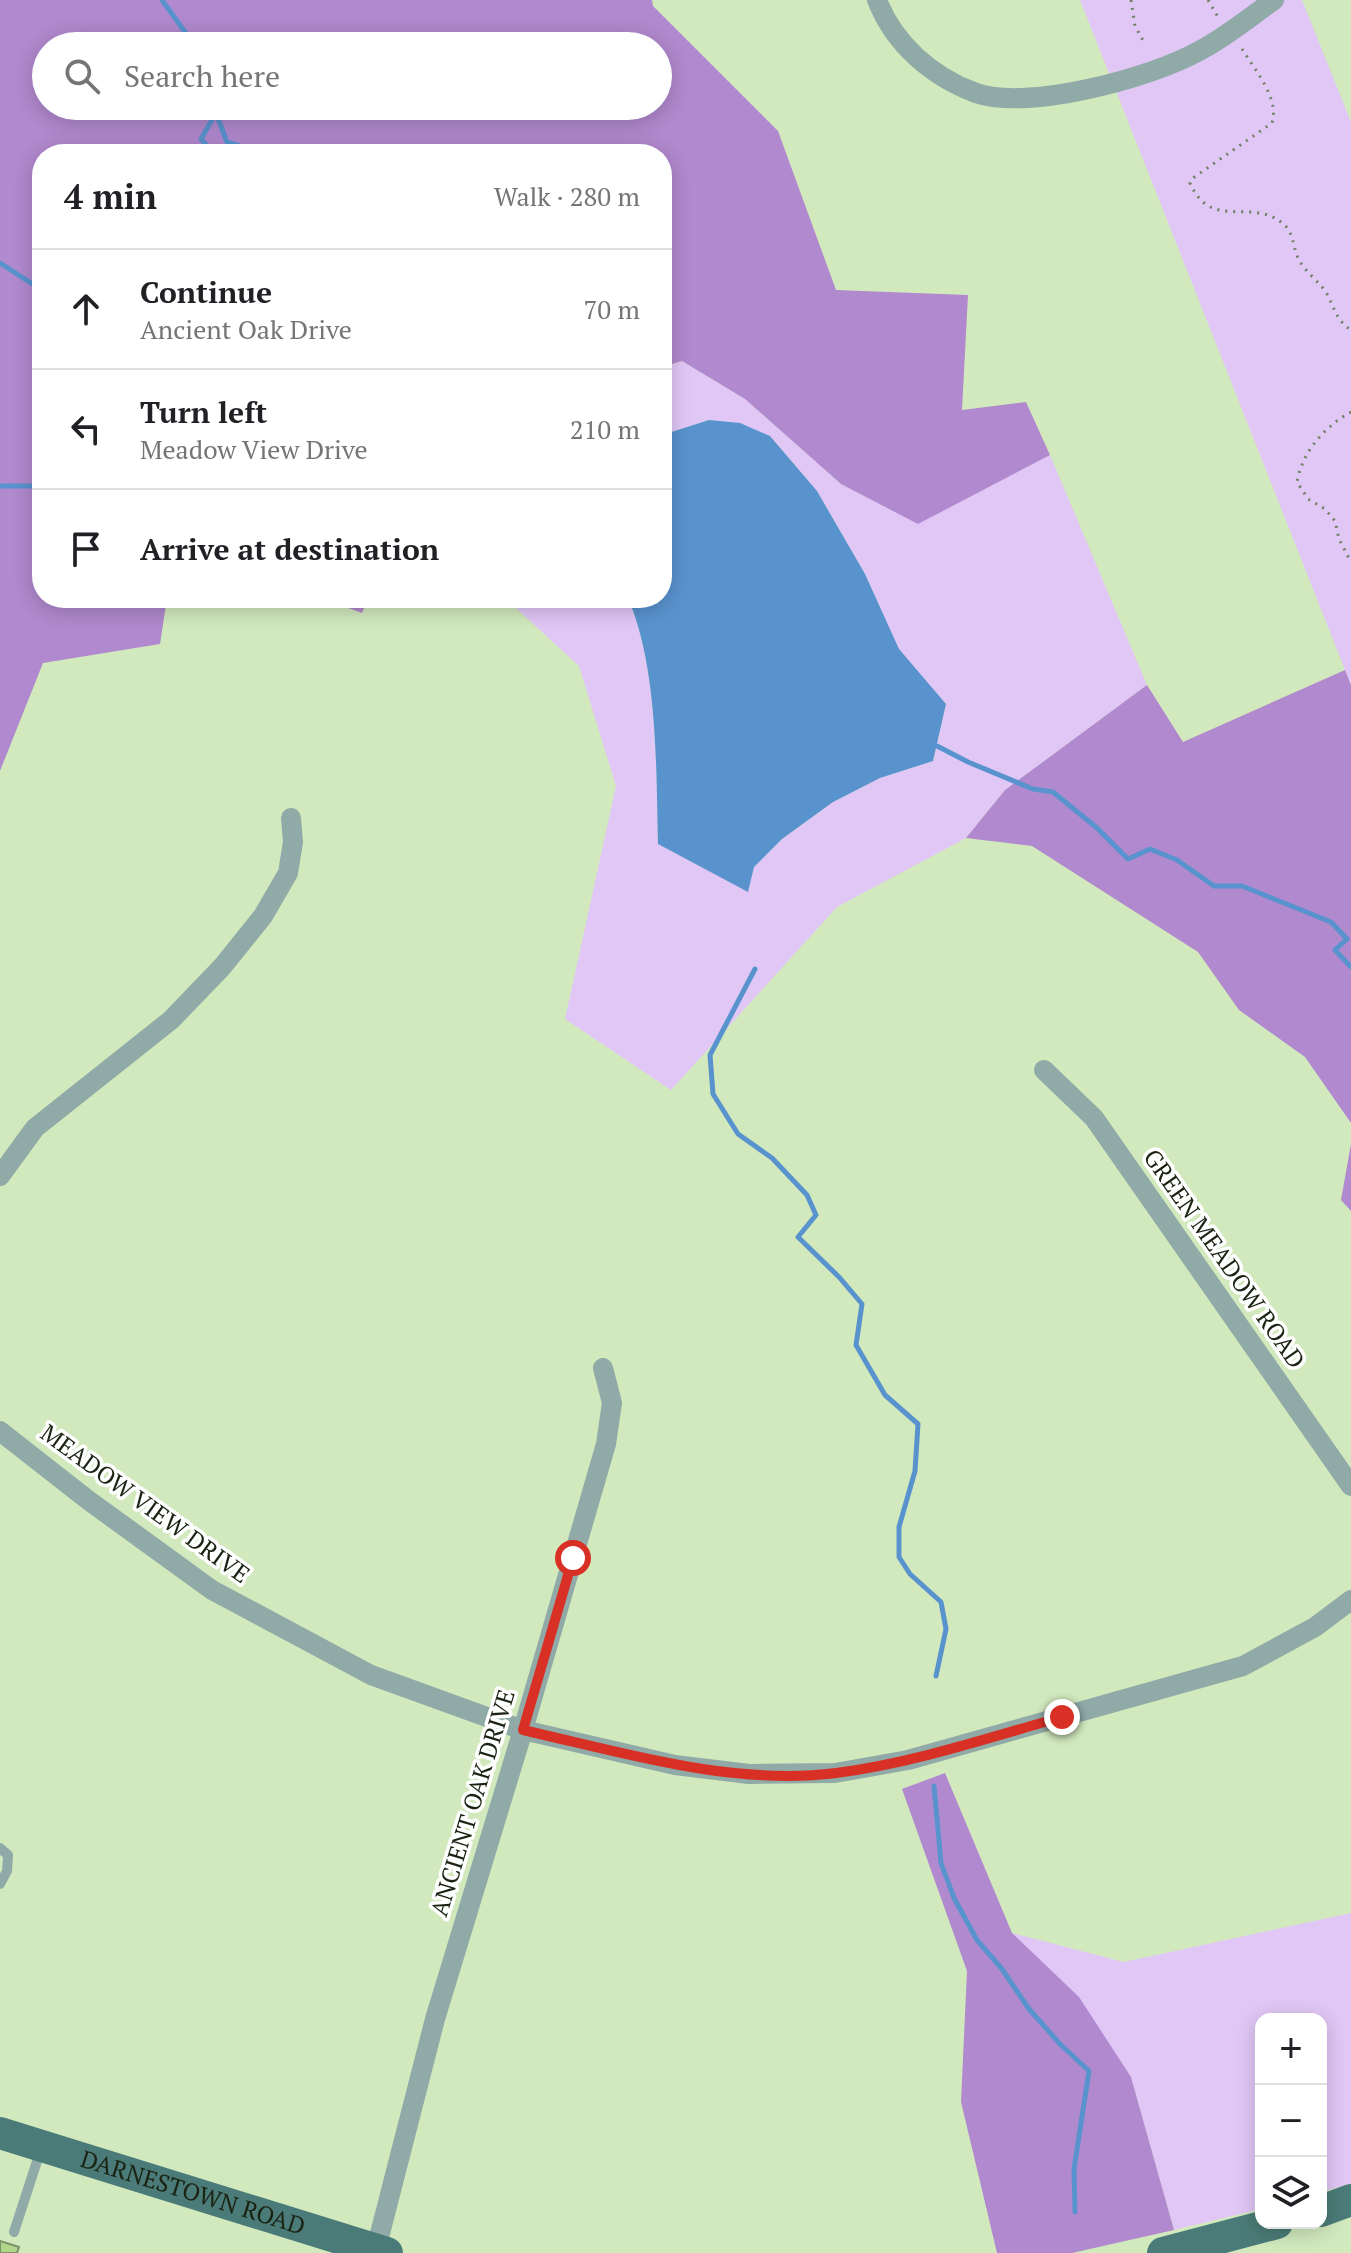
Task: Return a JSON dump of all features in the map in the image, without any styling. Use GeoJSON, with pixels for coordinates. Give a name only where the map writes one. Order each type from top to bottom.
{"type":"FeatureCollection","features":[{"type":"Feature","properties":{"kind":"main road","name":"DARNESTOWN ROAD"},"geometry":{"type":"LineString","coordinates":[[0,2133],[379,2252]]}},
{"type":"Feature","properties":{"kind":"main road"},"geometry":{"type":"LineString","coordinates":[[1327,2209],[1351,2200]]}},
{"type":"Feature","properties":{"kind":"main road"},"geometry":{"type":"LineString","coordinates":[[1163,2253],[1255,2229]]}},
{"type":"Feature","properties":{"kind":"street"},"geometry":{"type":"LineString","coordinates":[[877,0],[894,33],[923,66],[977,93],[1024,98],[1106,84],[1143,74],[1200,51],[1274,0]]}},
{"type":"Feature","properties":{"kind":"street"},"geometry":{"type":"LineString","coordinates":[[0,1176],[35,1128],[171,1020],[222,967],[263,916],[288,873],[293,842],[291,818]]}},
{"type":"Feature","properties":{"kind":"street","name":"GREEN MEADOW ROAD"},"geometry":{"type":"LineString","coordinates":[[1044,1070],[1094,1118],[1351,1486]]}},
{"type":"Feature","properties":{"kind":"street","name":"ANCIENT OAK DRIVE"},"geometry":{"type":"LineString","coordinates":[[379,2252],[435,2019],[606,1444],[612,1403],[603,1368]]}},
{"type":"Feature","properties":{"kind":"street","name":"MEADOW VIEW DRIVE"},"geometry":{"type":"LineString","coordinates":[[0,1431],[212,1590],[371,1675],[523,1730],[675,1765],[749,1774],[835,1773],[908,1760],[1243,1666],[1315,1627],[1351,1600]]}},
{"type":"Feature","properties":{"kind":"lane"},"geometry":{"type":"LineString","coordinates":[[0,1848],[8,1855],[7,1871],[0,1884]]}},
{"type":"Feature","properties":{"kind":"lane"},"geometry":{"type":"LineString","coordinates":[[14,2232],[42,2146]]}},
{"type":"Feature","properties":{"kind":"path"},"geometry":{"type":"LineString","coordinates":[[1131,0],[1135,26],[1145,44]]}},
{"type":"Feature","properties":{"kind":"path"},"geometry":{"type":"LineString","coordinates":[[1230,32],[1269,94],[1275,115],[1272,123],[1261,133],[1190,183],[1197,198],[1210,208],[1234,214],[1255,212],[1284,223],[1290,231],[1299,261],[1327,294],[1342,324],[1351,330]]}},
{"type":"Feature","properties":{"kind":"path"},"geometry":{"type":"LineString","coordinates":[[1351,412],[1335,420],[1322,432],[1299,470],[1297,482],[1308,499],[1325,509],[1335,521],[1339,539],[1351,562]]}},
{"type":"Feature","properties":{"kind":"shaded area"},"geometry":{"type":"Polygon","coordinates":[[[0,0],[652,0],[653,6],[778,131],[836,290],[968,295],[962,410],[1026,402],[1050,455],[918,524],[841,484],[745,399],[682,361],[672,364],[672,144],[32,144],[32,608],[165,608],[160,644],[43,663],[0,771],[0,0]]]}},
{"type":"Feature","properties":{"kind":"shaded area"},"geometry":{"type":"Polygon","coordinates":[[[1080,0],[1302,0],[1351,122],[1351,685],[1080,0]]]}},
{"type":"Feature","properties":{"kind":"shaded area"},"geometry":{"type":"Polygon","coordinates":[[[682,361],[745,399],[841,484],[918,523],[1050,455],[1147,685],[1005,790],[966,838],[837,907],[671,1090],[565,1019],[616,786],[579,666],[516,608],[632,608],[645,655],[654,719],[658,844],[747,891],[753,867],[782,839],[833,802],[880,778],[933,761],[946,704],[899,650],[865,574],[817,491],[770,436],[709,420],[672,432],[672,364],[682,361]]]}},
{"type":"Feature","properties":{"kind":"shaded area"},"geometry":{"type":"Polygon","coordinates":[[[1345,670],[1351,685],[1351,1123],[1305,1057],[1239,1010],[1198,952],[1032,846],[966,838],[1005,790],[1147,685],[1183,742],[1345,670]]]}},
{"type":"Feature","properties":{"kind":"shaded area"},"geometry":{"type":"Polygon","coordinates":[[[1351,1144],[1351,1211],[1341,1200],[1351,1144]]]}},
{"type":"Feature","properties":{"kind":"shaded area"},"geometry":{"type":"Polygon","coordinates":[[[945,1773],[1012,1933],[1079,1997],[1131,2077],[1174,2230],[1072,2253],[997,2253],[961,2102],[967,1971],[902,1789],[945,1773]]]}},
{"type":"Feature","properties":{"kind":"shaded area"},"geometry":{"type":"Polygon","coordinates":[[[1351,1913],[1351,2184],[1327,2190],[1327,2013],[1255,2013],[1255,2210],[1174,2230],[1131,2077],[1012,1933],[1124,1962],[1351,1913]]]}},
{"type":"Feature","properties":{"kind":"water"},"geometry":{"type":"Polygon","coordinates":[[[709,420],[740,423],[770,436],[817,491],[865,574],[899,649],[946,704],[933,761],[880,778],[833,802],[782,839],[754,867],[748,892],[658,844],[654,719],[645,655],[632,608],[672,608],[672,432],[709,420]]]}},
{"type":"Feature","properties":{"kind":"building"},"geometry":{"type":"Polygon","coordinates":[[[0,2241],[19,2247],[17,2253],[0,2253],[0,2241]]]}},
{"type":"Feature","properties":{"kind":"waterway"},"geometry":{"type":"LineString","coordinates":[[162,0],[185,32]]}},
{"type":"Feature","properties":{"kind":"waterway"},"geometry":{"type":"LineString","coordinates":[[205,144],[201,139],[212,120]]}},
{"type":"Feature","properties":{"kind":"waterway"},"geometry":{"type":"LineString","coordinates":[[219,120],[227,142],[233,144]]}},
{"type":"Feature","properties":{"kind":"waterway"},"geometry":{"type":"LineString","coordinates":[[0,263],[32,284]]}},
{"type":"Feature","properties":{"kind":"waterway"},"geometry":{"type":"LineString","coordinates":[[0,486],[32,486]]}},
{"type":"Feature","properties":{"kind":"waterway"},"geometry":{"type":"LineString","coordinates":[[937,746],[1033,789],[1053,792],[1097,828],[1128,859],[1150,849],[1177,860],[1214,886],[1242,886],[1331,922],[1347,939],[1335,950],[1351,967]]}},
{"type":"Feature","properties":{"kind":"waterway"},"geometry":{"type":"LineString","coordinates":[[755,969],[710,1055],[713,1094],[738,1134],[772,1158],[807,1195],[816,1215],[798,1237],[862,1304],[856,1345],[885,1395],[918,1424],[915,1471],[899,1527],[899,1557],[910,1574],[941,1602],[946,1629],[936,1676]]}},
{"type":"Feature","properties":{"kind":"waterway"},"geometry":{"type":"LineString","coordinates":[[934,1786],[941,1863],[954,1898],[977,1940],[1002,1969],[1029,2009],[1089,2071],[1074,2169],[1075,2212]]}},
{"type":"Feature","properties":{"kind":"route"},"geometry":{"type":"LineString","coordinates":[[573,1558],[523,1730],[675,1765],[749,1774],[835,1773],[908,1760],[1062,1717]]}}]}
